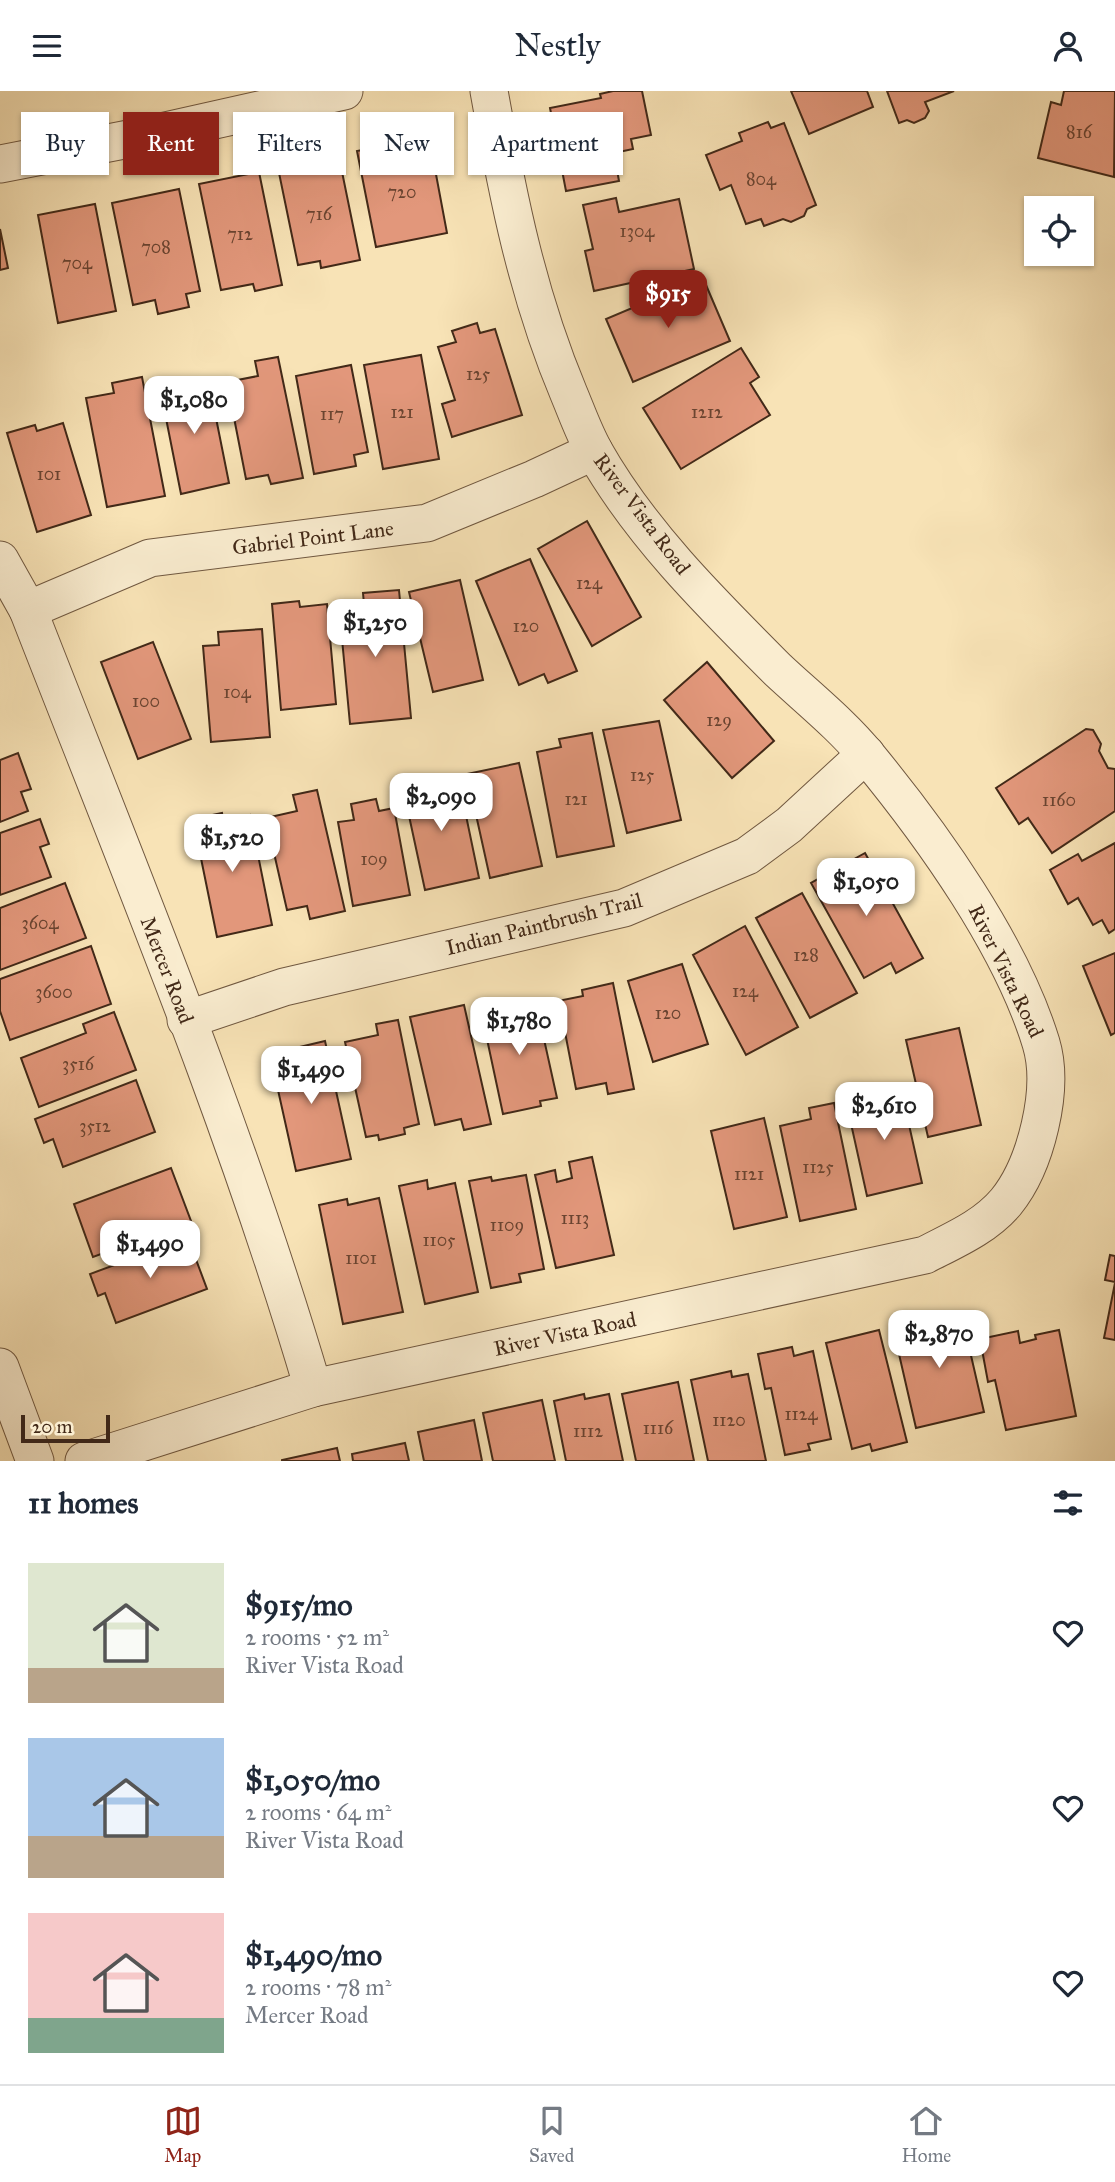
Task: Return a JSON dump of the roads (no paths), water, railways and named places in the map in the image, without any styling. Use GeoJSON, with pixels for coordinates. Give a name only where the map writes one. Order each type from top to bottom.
{"type":"FeatureCollection","features":[{"type":"Feature","properties":{"kind":"street"},"geometry":{"type":"LineString","coordinates":[[0,164],[134,138],[344,91]]}},
{"type":"Feature","properties":{"kind":"street","name":"River Vista Road"},"geometry":{"type":"LineString","coordinates":[[84,1461],[313,1388],[925,1255],[979,1227],[1007,1200],[1034,1151],[1045,1098],[1042,1045],[1014,980],[962,883],[866,754],[699,590],[646,527],[594,451],[543,334],[515,232],[489,91]]}},
{"type":"Feature","properties":{"kind":"street","name":"Gabriel Point Lane"},"geometry":{"type":"LineString","coordinates":[[28,610],[150,558],[427,523],[594,451]]}},
{"type":"Feature","properties":{"kind":"street","name":"Mercer Road"},"geometry":{"type":"LineString","coordinates":[[0,560],[28,610],[186,1020],[282,1280],[313,1388]]}},
{"type":"Feature","properties":{"kind":"street","name":"Indian Paintbrush Trail"},"geometry":{"type":"LineString","coordinates":[[186,1020],[284,987],[624,908],[747,856],[789,825],[866,754]]}},
{"type":"Feature","properties":{"kind":"street"},"geometry":{"type":"LineString","coordinates":[[0,1367],[35,1461]]}}]}
